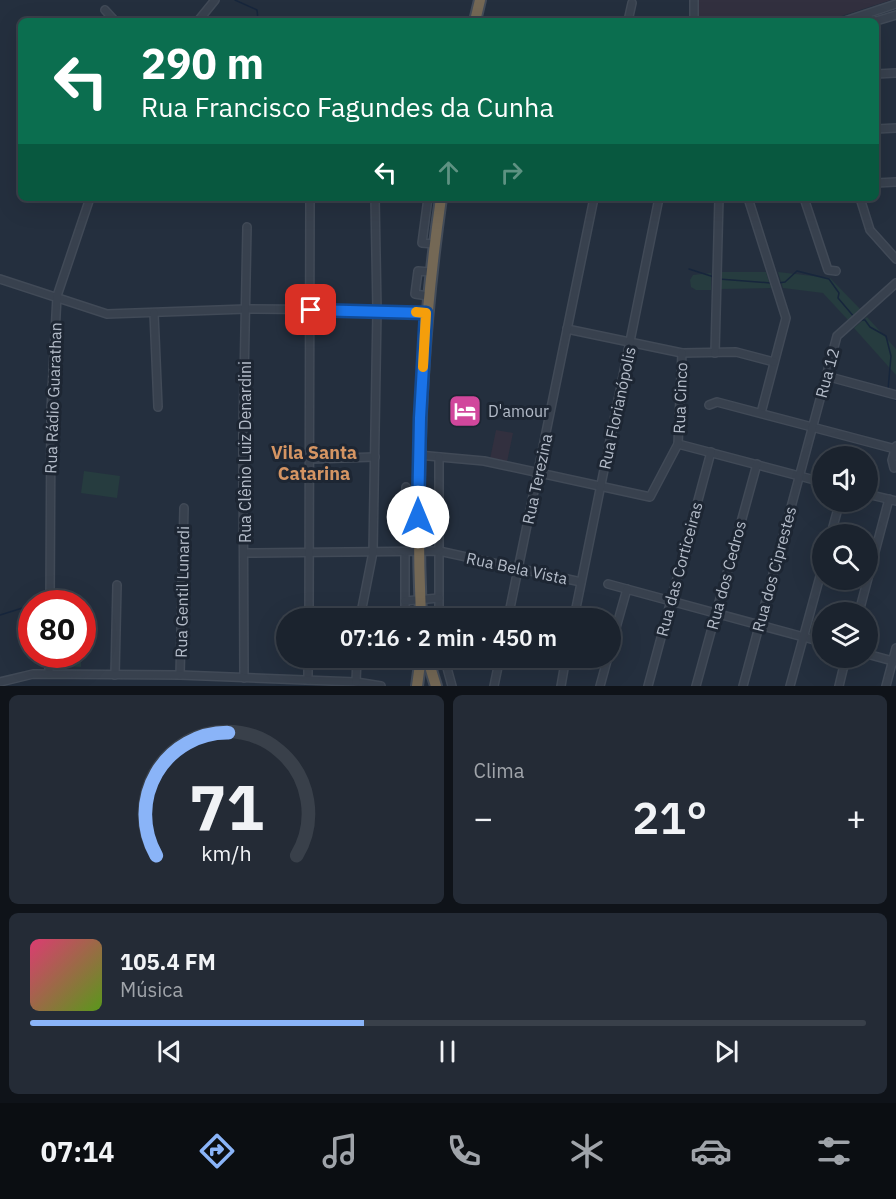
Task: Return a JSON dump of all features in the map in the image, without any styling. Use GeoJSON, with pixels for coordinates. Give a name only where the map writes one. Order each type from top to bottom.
{"type":"FeatureCollection","features":[{"type":"Feature","properties":{"kind":"highway"},"geometry":{"type":"LineString","coordinates":[[476,18],[480,0]]}},
{"type":"Feature","properties":{"kind":"highway"},"geometry":{"type":"LineString","coordinates":[[420,608],[418,455],[426,313],[441,201]]}},
{"type":"Feature","properties":{"kind":"highway"},"geometry":{"type":"LineString","coordinates":[[420,668],[419,686],[430,686]]}},
{"type":"Feature","properties":{"kind":"highway"},"geometry":{"type":"LineString","coordinates":[[430,668],[436,686]]}},
{"type":"Feature","properties":{"kind":"street"},"geometry":{"type":"LineString","coordinates":[[200,18],[215,0]]}},
{"type":"Feature","properties":{"kind":"street"},"geometry":{"type":"LineString","coordinates":[[694,0],[694,18]]}},
{"type":"Feature","properties":{"kind":"street"},"geometry":{"type":"LineString","coordinates":[[629,18],[632,3]]}},
{"type":"Feature","properties":{"kind":"street"},"geometry":{"type":"LineString","coordinates":[[854,18],[896,4]]}},
{"type":"Feature","properties":{"kind":"street"},"geometry":{"type":"LineString","coordinates":[[105,10],[112,18]]}},
{"type":"Feature","properties":{"kind":"street"},"geometry":{"type":"LineString","coordinates":[[879,20],[896,15]]}},
{"type":"Feature","properties":{"kind":"street"},"geometry":{"type":"LineString","coordinates":[[879,74],[896,73]]}},
{"type":"Feature","properties":{"kind":"street"},"geometry":{"type":"LineString","coordinates":[[879,129],[896,128]]}},
{"type":"Feature","properties":{"kind":"street"},"geometry":{"type":"LineString","coordinates":[[879,183],[896,182]]}},
{"type":"Feature","properties":{"kind":"street","name":"Rua Rádio Guarathan"},"geometry":{"type":"LineString","coordinates":[[50,590],[51,411],[57,296],[89,201]]}},
{"type":"Feature","properties":{"kind":"street"},"geometry":{"type":"LineString","coordinates":[[309,608],[310,201]]}},
{"type":"Feature","properties":{"kind":"street"},"geometry":{"type":"LineString","coordinates":[[362,608],[373,552],[377,310],[375,201]]}},
{"type":"Feature","properties":{"kind":"street"},"geometry":{"type":"LineString","coordinates":[[428,201],[422,243],[434,244]]}},
{"type":"Feature","properties":{"kind":"street","name":"Rua Terezina"},"geometry":{"type":"LineString","coordinates":[[510,608],[593,201]]}},
{"type":"Feature","properties":{"kind":"street","name":"Rua Florianópolis"},"geometry":{"type":"LineString","coordinates":[[576,608],[658,201]]}},
{"type":"Feature","properties":{"kind":"street"},"geometry":{"type":"LineString","coordinates":[[715,353],[719,201]]}},
{"type":"Feature","properties":{"kind":"street"},"geometry":{"type":"LineString","coordinates":[[749,201],[786,318],[761,413]]}},
{"type":"Feature","properties":{"kind":"street"},"geometry":{"type":"LineString","coordinates":[[805,201],[828,270],[837,271]]}},
{"type":"Feature","properties":{"kind":"street"},"geometry":{"type":"LineString","coordinates":[[861,201],[870,230],[896,259]]}},
{"type":"Feature","properties":{"kind":"street"},"geometry":{"type":"LineString","coordinates":[[426,214],[438,217]]}},
{"type":"Feature","properties":{"kind":"street","name":"Rua Clênio Luiz Denardini"},"geometry":{"type":"LineString","coordinates":[[244,678],[246,553],[243,434],[247,227]]}},
{"type":"Feature","properties":{"kind":"street"},"geometry":{"type":"LineString","coordinates":[[0,279],[107,314],[246,309],[377,310],[426,313]]}},
{"type":"Feature","properties":{"kind":"street","name":"Rua 12"},"geometry":{"type":"LineString","coordinates":[[805,452],[837,336],[896,283]]}},
{"type":"Feature","properties":{"kind":"street"},"geometry":{"type":"LineString","coordinates":[[154,313],[158,407]]}},
{"type":"Feature","properties":{"kind":"street"},"geometry":{"type":"LineString","coordinates":[[567,329],[682,353],[736,352],[774,362]]}},
{"type":"Feature","properties":{"kind":"street","name":"Rua Cinco"},"geometry":{"type":"LineString","coordinates":[[678,444],[682,353]]}},
{"type":"Feature","properties":{"kind":"street"},"geometry":{"type":"LineString","coordinates":[[826,376],[896,395]]}},
{"type":"Feature","properties":{"kind":"street"},"geometry":{"type":"LineString","coordinates":[[709,405],[717,402],[896,448],[892,460],[894,468]]}},
{"type":"Feature","properties":{"kind":"street"},"geometry":{"type":"LineString","coordinates":[[418,455],[484,461],[600,488],[650,497],[678,444],[812,479]]}},
{"type":"Feature","properties":{"kind":"street","name":"Rua das Corticeiras"},"geometry":{"type":"LineString","coordinates":[[648,686],[711,452]]}},
{"type":"Feature","properties":{"kind":"street","name":"Rua dos Ciprestes"},"geometry":{"type":"LineString","coordinates":[[743,686],[805,452]]}},
{"type":"Feature","properties":{"kind":"street"},"geometry":{"type":"LineString","coordinates":[[311,459],[375,457]]}},
{"type":"Feature","properties":{"kind":"street"},"geometry":{"type":"LineString","coordinates":[[405,601],[439,602],[439,457]]}},
{"type":"Feature","properties":{"kind":"street","name":"Rua dos Cedros"},"geometry":{"type":"LineString","coordinates":[[696,686],[757,464]]}},
{"type":"Feature","properties":{"kind":"street"},"geometry":{"type":"LineString","coordinates":[[406,487],[406,499],[418,500]]}},
{"type":"Feature","properties":{"kind":"street"},"geometry":{"type":"LineString","coordinates":[[862,602],[892,500]]}},
{"type":"Feature","properties":{"kind":"street","name":"Rua Gentil Lunardi"},"geometry":{"type":"LineString","coordinates":[[180,675],[181,547],[184,508]]}},
{"type":"Feature","properties":{"kind":"street","name":"Rua Bela Vista"},"geometry":{"type":"LineString","coordinates":[[246,553],[439,551],[581,582]]}},
{"type":"Feature","properties":{"kind":"street"},"geometry":{"type":"LineString","coordinates":[[405,552],[405,608]]}},
{"type":"Feature","properties":{"kind":"street"},"geometry":{"type":"LineString","coordinates":[[608,584],[812,639]]}},
{"type":"Feature","properties":{"kind":"street"},"geometry":{"type":"LineString","coordinates":[[115,675],[117,585]]}},
{"type":"Feature","properties":{"kind":"street"},"geometry":{"type":"LineString","coordinates":[[621,610],[627,589]]}},
{"type":"Feature","properties":{"kind":"street"},"geometry":{"type":"LineString","coordinates":[[790,686],[816,590]]}},
{"type":"Feature","properties":{"kind":"street"},"geometry":{"type":"LineString","coordinates":[[886,686],[896,648]]}},
{"type":"Feature","properties":{"kind":"street"},"geometry":{"type":"LineString","coordinates":[[878,657],[894,661]]}},
{"type":"Feature","properties":{"kind":"street"},"geometry":{"type":"LineString","coordinates":[[49,668],[49,674]]}},
{"type":"Feature","properties":{"kind":"street"},"geometry":{"type":"LineString","coordinates":[[308,668],[308,680]]}},
{"type":"Feature","properties":{"kind":"street"},"geometry":{"type":"LineString","coordinates":[[356,682],[357,668]]}},
{"type":"Feature","properties":{"kind":"street"},"geometry":{"type":"LineString","coordinates":[[447,668],[452,686]]}},
{"type":"Feature","properties":{"kind":"street"},"geometry":{"type":"LineString","coordinates":[[494,686],[498,668]]}},
{"type":"Feature","properties":{"kind":"street"},"geometry":{"type":"LineString","coordinates":[[561,686],[564,668]]}},
{"type":"Feature","properties":{"kind":"street"},"geometry":{"type":"LineString","coordinates":[[600,686],[605,668]]}},
{"type":"Feature","properties":{"kind":"street"},"geometry":{"type":"LineString","coordinates":[[839,686],[843,668]]}},
{"type":"Feature","properties":{"kind":"street"},"geometry":{"type":"LineString","coordinates":[[2,682],[25,675],[49,674],[180,675],[356,682],[381,686]]}},
{"type":"Feature","properties":{"kind":"street"},"geometry":{"type":"LineString","coordinates":[[192,676],[192,686]]}},
{"type":"Feature","properties":{"kind":"street"},"geometry":{"type":"LineString","coordinates":[[226,677],[226,686]]}},
{"type":"Feature","properties":{"kind":"shaded area"},"geometry":{"type":"Polygon","coordinates":[[[699,0],[891,0],[835,18],[699,18],[699,0]]]}},
{"type":"Feature","properties":{"kind":"shaded area"},"geometry":{"type":"Polygon","coordinates":[[[496,430],[513,433],[507,462],[490,459],[496,430]]]}},
{"type":"Feature","properties":{"kind":"green space"},"geometry":{"type":"Polygon","coordinates":[[[721,272],[766,272],[771,288],[720,289],[721,272]]]}},
{"type":"Feature","properties":{"kind":"green space"},"geometry":{"type":"Polygon","coordinates":[[[778,272],[830,278],[860,309],[848,320],[823,293],[783,288],[778,272]]]}},
{"type":"Feature","properties":{"kind":"green space"},"geometry":{"type":"Polygon","coordinates":[[[711,273],[711,290],[696,290],[691,287],[690,280],[693,275],[711,273]]]}},
{"type":"Feature","properties":{"kind":"green space"},"geometry":{"type":"Polygon","coordinates":[[[867,317],[896,349],[896,375],[854,328],[867,317]]]}},
{"type":"Feature","properties":{"kind":"green space"},"geometry":{"type":"Polygon","coordinates":[[[84,471],[120,476],[117,498],[81,493],[84,471]]]}},
{"type":"Feature","properties":{"kind":"waterway"},"geometry":{"type":"LineString","coordinates":[[235,0],[257,10],[258,18]]}},
{"type":"Feature","properties":{"kind":"waterway"},"geometry":{"type":"LineString","coordinates":[[689,269],[714,277]]}},
{"type":"Feature","properties":{"kind":"waterway"},"geometry":{"type":"LineString","coordinates":[[778,283],[785,282],[797,271],[829,279],[839,293],[838,298],[855,318]]}},
{"type":"Feature","properties":{"kind":"waterway"},"geometry":{"type":"LineString","coordinates":[[719,279],[771,283]]}},
{"type":"Feature","properties":{"kind":"waterway"},"geometry":{"type":"LineString","coordinates":[[859,320],[865,320],[870,327],[886,336],[891,356],[888,390]]}},
{"type":"Feature","properties":{"kind":"waterway"},"geometry":{"type":"LineString","coordinates":[[888,395],[896,400]]}},
{"type":"Feature","properties":{"kind":"waterway"},"geometry":{"type":"LineString","coordinates":[[0,615],[18,609]]}},
{"type":"Feature","properties":{"kind":"slow traffic"},"geometry":{"type":"LineString","coordinates":[[416,312],[426,313],[423,367]]}},
{"type":"Feature","properties":{"kind":"place","name":"D'amour"},"geometry":{"type":"Point","coordinates":[465,411]}},
{"type":"Feature","properties":{"kind":"district","name":"Vila Santa Catarina"},"geometry":{"type":"Point","coordinates":[314,463]}},
{"type":"Feature","properties":{"kind":"route"},"geometry":{"type":"LineString","coordinates":[[311,310],[426,313],[418,455],[418,517]]}}]}
